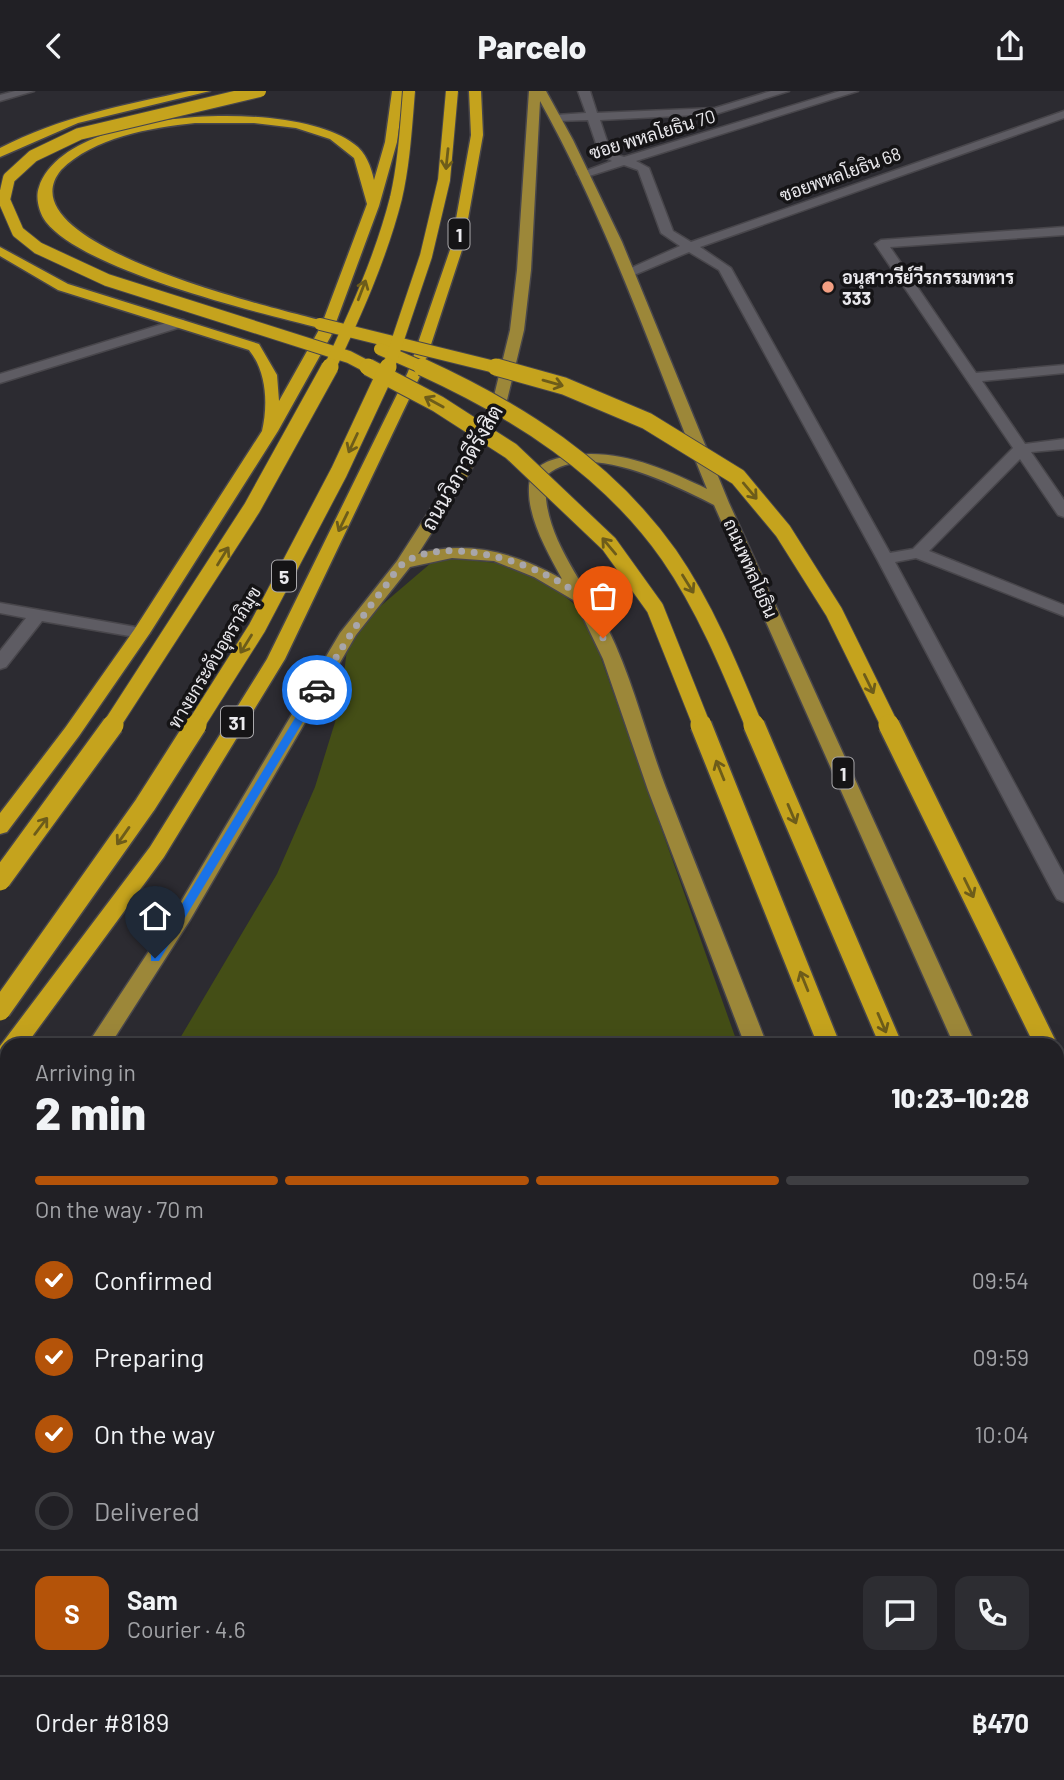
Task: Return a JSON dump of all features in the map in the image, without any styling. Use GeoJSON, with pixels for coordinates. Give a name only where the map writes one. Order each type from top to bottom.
{"type":"FeatureCollection","features":[{"type":"Feature","properties":{"kind":"highway"},"geometry":{"type":"LineString","coordinates":[[0,153],[29,136],[86,115],[204,91]]}},
{"type":"Feature","properties":{"kind":"highway"},"geometry":{"type":"LineString","coordinates":[[260,91],[91,131],[33,156],[9,178],[4,200],[18,232],[38,248],[107,280],[349,357],[438,404],[511,451],[609,544],[654,608],[827,1038]]}},
{"type":"Feature","properties":{"kind":"highway"},"geometry":{"type":"LineString","coordinates":[[0,827],[72,732],[141,633],[270,431],[324,336],[373,206],[391,142],[398,91]]}},
{"type":"Feature","properties":{"kind":"highway"},"geometry":{"type":"LineString","coordinates":[[0,880],[78,777],[190,609],[281,462],[349,324],[393,210],[409,91]]}},
{"type":"Feature","properties":{"kind":"highway","name":"ทางยกระดับอุตราภิมุข"},"geometry":{"type":"LineString","coordinates":[[0,1010],[145,805],[257,628],[339,472],[390,364],[426,256],[444,180],[452,91]]}},
{"type":"Feature","properties":{"kind":"highway","name":"1"},"geometry":{"type":"LineString","coordinates":[[415,372],[457,247],[477,135],[475,91]]}},
{"type":"Feature","properties":{"kind":"highway"},"geometry":{"type":"LineString","coordinates":[[373,206],[361,157],[349,145],[305,127],[242,119],[193,120],[135,131],[77,151],[56,164],[46,178],[42,199],[51,220],[72,239],[133,269],[320,324],[434,350],[564,386],[647,421],[738,477],[783,531],[834,612],[1043,1038]]}},
{"type":"Feature","properties":{"kind":"highway"},"geometry":{"type":"LineString","coordinates":[[0,251],[63,287],[254,347],[267,361],[272,378],[270,431]]}},
{"type":"Feature","properties":{"kind":"highway"},"geometry":{"type":"LineString","coordinates":[[320,324],[442,375],[511,413],[565,449],[618,492],[663,544],[705,611],[888,1038]]}},
{"type":"Feature","properties":{"kind":"highway","name":"31"},"geometry":{"type":"LineString","coordinates":[[18,1038],[157,852],[276,659],[415,372]]}},
{"type":"Feature","properties":{"kind":"main road","name":"ถนนพหลโยธิน"},"geometry":{"type":"LineString","coordinates":[[538,91],[556,118],[629,272],[721,502],[962,1038]]}},
{"type":"Feature","properties":{"kind":"main road","name":"ถนนวิภาวดีรังสิต"},"geometry":{"type":"LineString","coordinates":[[103,1038],[183,915],[349,633],[404,563],[461,474],[500,400],[517,330],[538,91]]}},
{"type":"Feature","properties":{"kind":"main road"},"geometry":{"type":"LineString","coordinates":[[721,502],[671,478],[617,461],[581,458],[552,464],[539,474],[535,494],[556,550],[612,656],[644,753],[753,1038]]}},
{"type":"Feature","properties":{"kind":"main road"},"geometry":{"type":"LineString","coordinates":[[404,563],[430,553],[461,551],[494,555],[528,566],[585,601]]}},
{"type":"Feature","properties":{"kind":"street"},"geometry":{"type":"LineString","coordinates":[[0,98],[28,91]]}},
{"type":"Feature","properties":{"kind":"street"},"geometry":{"type":"LineString","coordinates":[[584,91],[606,155],[643,168],[667,233],[724,268],[885,559],[1064,894]]}},
{"type":"Feature","properties":{"kind":"street"},"geometry":{"type":"LineString","coordinates":[[556,118],[716,111],[783,91]]}},
{"type":"Feature","properties":{"kind":"street","name":"ซอย พหลโยธิน 70"},"geometry":{"type":"LineString","coordinates":[[583,174],[852,91]]}},
{"type":"Feature","properties":{"kind":"street","name":"ซอยพหลโยธิน 68"},"geometry":{"type":"LineString","coordinates":[[629,272],[689,247],[1064,114]]}},
{"type":"Feature","properties":{"kind":"street"},"geometry":{"type":"LineString","coordinates":[[1064,231],[881,244],[1064,512]]}},
{"type":"Feature","properties":{"kind":"street"},"geometry":{"type":"LineString","coordinates":[[0,379],[179,323]]}},
{"type":"Feature","properties":{"kind":"street"},"geometry":{"type":"LineString","coordinates":[[972,378],[1064,369]]}},
{"type":"Feature","properties":{"kind":"street"},"geometry":{"type":"LineString","coordinates":[[918,553],[1021,449],[1064,444]]}},
{"type":"Feature","properties":{"kind":"street"},"geometry":{"type":"LineString","coordinates":[[885,559],[918,553],[1064,611]]}},
{"type":"Feature","properties":{"kind":"street"},"geometry":{"type":"LineString","coordinates":[[0,608],[141,633]]}},
{"type":"Feature","properties":{"kind":"street"},"geometry":{"type":"LineString","coordinates":[[0,663],[37,615]]}},
{"type":"Feature","properties":{"kind":"green space"},"geometry":{"type":"Polygon","coordinates":[[[438,557],[528,566],[585,613],[736,1038],[180,1038],[277,874],[315,787],[340,706],[349,633],[438,557]]]}},
{"type":"Feature","properties":{"kind":"way so far"},"geometry":{"type":"LineString","coordinates":[[317,690],[349,633],[404,563],[430,553],[461,551],[494,555],[528,566],[554,579],[585,601],[603,638]]}},
{"type":"Feature","properties":{"kind":"place","name":"อนุสาวรีย์วีรกรรมทหาร 333"},"geometry":{"type":"Point","coordinates":[828,287]}},
{"type":"Feature","properties":{"kind":"route"},"geometry":{"type":"LineString","coordinates":[[155,958],[317,690]]}}]}
